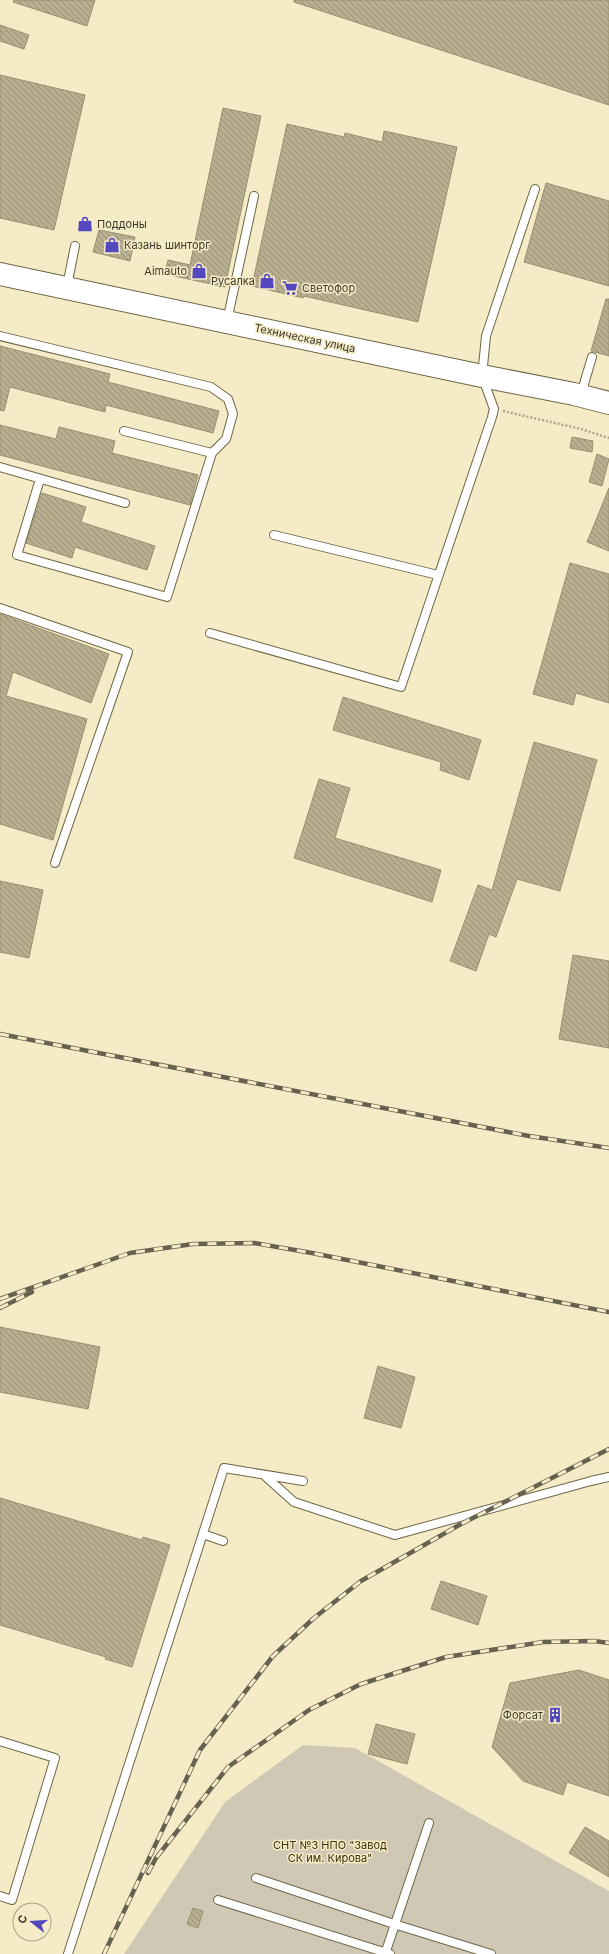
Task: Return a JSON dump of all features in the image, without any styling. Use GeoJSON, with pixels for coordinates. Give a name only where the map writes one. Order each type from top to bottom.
{"type":"FeatureCollection","features":[{"type":"Feature","properties":{"kind":"main road","name":"Техническая улица"},"geometry":{"type":"LineString","coordinates":[[0,274],[609,403]]}},
{"type":"Feature","properties":{"kind":"lane"},"geometry":{"type":"LineString","coordinates":[[210,633],[401,687],[494,409],[482,376],[486,336],[535,189]]}},
{"type":"Feature","properties":{"kind":"lane"},"geometry":{"type":"LineString","coordinates":[[227,321],[254,196]]}},
{"type":"Feature","properties":{"kind":"lane"},"geometry":{"type":"LineString","coordinates":[[66,288],[75,246]]}},
{"type":"Feature","properties":{"kind":"lane"},"geometry":{"type":"LineString","coordinates":[[0,336],[211,387],[228,399],[233,414],[226,439],[212,453],[167,597],[17,555],[40,479]]}},
{"type":"Feature","properties":{"kind":"lane"},"geometry":{"type":"LineString","coordinates":[[580,396],[592,357]]}},
{"type":"Feature","properties":{"kind":"lane"},"geometry":{"type":"LineString","coordinates":[[124,431],[212,453]]}},
{"type":"Feature","properties":{"kind":"lane"},"geometry":{"type":"LineString","coordinates":[[0,468],[125,503]]}},
{"type":"Feature","properties":{"kind":"lane"},"geometry":{"type":"LineString","coordinates":[[274,535],[438,575]]}},
{"type":"Feature","properties":{"kind":"lane"},"geometry":{"type":"LineString","coordinates":[[0,608],[128,652],[55,863]]}},
{"type":"Feature","properties":{"kind":"lane"},"geometry":{"type":"LineString","coordinates":[[68,1954],[224,1468],[303,1481]]}},
{"type":"Feature","properties":{"kind":"lane"},"geometry":{"type":"LineString","coordinates":[[264,1474],[294,1502],[395,1535],[584,1483],[609,1478]]}},
{"type":"Feature","properties":{"kind":"lane"},"geometry":{"type":"LineString","coordinates":[[203,1534],[223,1541]]}},
{"type":"Feature","properties":{"kind":"lane"},"geometry":{"type":"LineString","coordinates":[[0,1741],[55,1758],[12,1900],[0,1896]]}},
{"type":"Feature","properties":{"kind":"lane"},"geometry":{"type":"LineString","coordinates":[[218,1900],[387,1954],[394,1924],[429,1823]]}},
{"type":"Feature","properties":{"kind":"lane"},"geometry":{"type":"LineString","coordinates":[[256,1878],[394,1924],[491,1954]]}},
{"type":"Feature","properties":{"kind":"path"},"geometry":{"type":"LineString","coordinates":[[494,409],[581,429],[609,438]]}},
{"type":"Feature","properties":{"kind":"green space","name":"СНТ №3 НПО \"Завод СК им. Кирова\""},"geometry":{"type":"Polygon","coordinates":[[[303,1745],[355,1748],[609,1891],[609,1954],[124,1954],[225,1802],[303,1745]]]}},
{"type":"Feature","properties":{"kind":"building"},"geometry":{"type":"Polygon","coordinates":[[[14,0],[95,0],[87,26],[13,2],[14,0]]]}},
{"type":"Feature","properties":{"kind":"building"},"geometry":{"type":"Polygon","coordinates":[[[294,0],[609,0],[609,105],[294,2],[294,0]]]}},
{"type":"Feature","properties":{"kind":"building"},"geometry":{"type":"Polygon","coordinates":[[[0,25],[29,35],[24,49],[0,41],[0,25]]]}},
{"type":"Feature","properties":{"kind":"building"},"geometry":{"type":"Polygon","coordinates":[[[0,75],[85,95],[54,230],[0,218],[0,75]]]}},
{"type":"Feature","properties":{"kind":"building"},"geometry":{"type":"Polygon","coordinates":[[[223,108],[261,116],[225,287],[165,274],[168,260],[190,265],[223,108]]]}},
{"type":"Feature","properties":{"kind":"building"},"geometry":{"type":"Polygon","coordinates":[[[287,124],[344,137],[345,133],[382,142],[384,131],[457,147],[418,322],[304,296],[303,298],[252,286],[287,124]]]}},
{"type":"Feature","properties":{"kind":"building"},"geometry":{"type":"Polygon","coordinates":[[[546,183],[609,201],[609,286],[524,262],[546,183]]]}},
{"type":"Feature","properties":{"kind":"building"},"geometry":{"type":"Polygon","coordinates":[[[99,230],[135,237],[130,261],[93,252],[99,230]]]}},
{"type":"Feature","properties":{"kind":"building"},"geometry":{"type":"Polygon","coordinates":[[[606,299],[609,299],[609,356],[591,351],[606,299]]]}},
{"type":"Feature","properties":{"kind":"building"},"geometry":{"type":"Polygon","coordinates":[[[0,346],[110,374],[108,382],[219,411],[213,433],[106,405],[105,412],[10,387],[4,411],[0,410],[0,346]]]}},
{"type":"Feature","properties":{"kind":"building"},"geometry":{"type":"Polygon","coordinates":[[[0,425],[56,439],[59,427],[115,441],[112,453],[198,475],[190,505],[0,455],[0,425]]]}},
{"type":"Feature","properties":{"kind":"building"},"geometry":{"type":"Polygon","coordinates":[[[572,437],[593,441],[592,452],[570,448],[572,437]]]}},
{"type":"Feature","properties":{"kind":"building"},"geometry":{"type":"Polygon","coordinates":[[[597,454],[609,459],[602,486],[589,482],[597,454]]]}},
{"type":"Feature","properties":{"kind":"building"},"geometry":{"type":"Polygon","coordinates":[[[609,488],[609,551],[587,542],[609,488]]]}},
{"type":"Feature","properties":{"kind":"building"},"geometry":{"type":"Polygon","coordinates":[[[42,493],[86,507],[81,522],[155,546],[147,570],[75,547],[72,558],[26,543],[42,493]]]}},
{"type":"Feature","properties":{"kind":"building"},"geometry":{"type":"Polygon","coordinates":[[[570,563],[609,574],[609,703],[576,693],[573,705],[533,694],[570,563]]]}},
{"type":"Feature","properties":{"kind":"building"},"geometry":{"type":"Polygon","coordinates":[[[0,614],[109,654],[91,703],[13,672],[6,696],[87,719],[53,840],[0,824],[0,614]]]}},
{"type":"Feature","properties":{"kind":"building"},"geometry":{"type":"Polygon","coordinates":[[[343,697],[481,740],[469,780],[440,770],[441,762],[333,730],[343,697]]]}},
{"type":"Feature","properties":{"kind":"building"},"geometry":{"type":"Polygon","coordinates":[[[534,742],[597,760],[560,891],[517,879],[496,937],[489,934],[476,971],[450,961],[478,885],[492,890],[534,742]]]}},
{"type":"Feature","properties":{"kind":"building"},"geometry":{"type":"Polygon","coordinates":[[[319,779],[350,788],[335,838],[441,870],[432,902],[294,858],[319,779]]]}},
{"type":"Feature","properties":{"kind":"building"},"geometry":{"type":"Polygon","coordinates":[[[0,881],[43,890],[29,958],[0,952],[0,881]]]}},
{"type":"Feature","properties":{"kind":"building"},"geometry":{"type":"Polygon","coordinates":[[[573,955],[609,961],[609,1048],[559,1039],[573,955]]]}},
{"type":"Feature","properties":{"kind":"building"},"geometry":{"type":"Polygon","coordinates":[[[0,1327],[100,1347],[88,1409],[0,1392],[0,1327]]]}},
{"type":"Feature","properties":{"kind":"building"},"geometry":{"type":"Polygon","coordinates":[[[378,1366],[415,1377],[401,1428],[364,1418],[378,1366]]]}},
{"type":"Feature","properties":{"kind":"building"},"geometry":{"type":"Polygon","coordinates":[[[0,1498],[142,1540],[143,1537],[170,1545],[132,1667],[105,1659],[106,1657],[0,1625],[0,1498]]]}},
{"type":"Feature","properties":{"kind":"building"},"geometry":{"type":"Polygon","coordinates":[[[441,1581],[487,1596],[478,1625],[431,1609],[441,1581]]]}},
{"type":"Feature","properties":{"kind":"building","name":"Форсат"},"geometry":{"type":"Polygon","coordinates":[[[579,1670],[609,1680],[609,1796],[567,1782],[563,1795],[523,1781],[492,1747],[510,1683],[579,1670]]]}},
{"type":"Feature","properties":{"kind":"building"},"geometry":{"type":"Polygon","coordinates":[[[376,1724],[415,1734],[407,1764],[368,1754],[376,1724]]]}},
{"type":"Feature","properties":{"kind":"building"},"geometry":{"type":"Polygon","coordinates":[[[585,1827],[609,1841],[609,1877],[569,1853],[585,1827]]]}},
{"type":"Feature","properties":{"kind":"building"},"geometry":{"type":"Polygon","coordinates":[[[193,1908],[203,1911],[198,1928],[187,1924],[193,1908]]]}},
{"type":"Feature","properties":{"kind":"railway"},"geometry":{"type":"LineString","coordinates":[[0,1034],[529,1136],[609,1148]]}},
{"type":"Feature","properties":{"kind":"railway"},"geometry":{"type":"LineString","coordinates":[[0,1299],[130,1253],[193,1244],[254,1243],[312,1253],[609,1312]]}},
{"type":"Feature","properties":{"kind":"railway"},"geometry":{"type":"LineString","coordinates":[[0,1308],[32,1292]]}},
{"type":"Feature","properties":{"kind":"railway"},"geometry":{"type":"LineString","coordinates":[[104,1954],[200,1750],[273,1656],[314,1618],[361,1581],[461,1524],[609,1449]]}},
{"type":"Feature","properties":{"kind":"railway"},"geometry":{"type":"LineString","coordinates":[[148,1873],[156,1858],[228,1767],[309,1710],[361,1684],[446,1657],[543,1642],[594,1641],[609,1643]]}},
{"type":"Feature","properties":{"kind":"place","name":"Поддоны"},"geometry":{"type":"Point","coordinates":[85,224]}},
{"type":"Feature","properties":{"kind":"place","name":"Казань шинторг"},"geometry":{"type":"Point","coordinates":[112,245]}},
{"type":"Feature","properties":{"kind":"place","name":"Aimauto"},"geometry":{"type":"Point","coordinates":[199,271]}},
{"type":"Feature","properties":{"kind":"place","name":"Русалка"},"geometry":{"type":"Point","coordinates":[267,281]}},
{"type":"Feature","properties":{"kind":"place","name":"Светофор"},"geometry":{"type":"Point","coordinates":[290,288]}},
{"type":"Feature","properties":{"kind":"place","name":"Форсат"},"geometry":{"type":"Point","coordinates":[555,1715]}}]}
